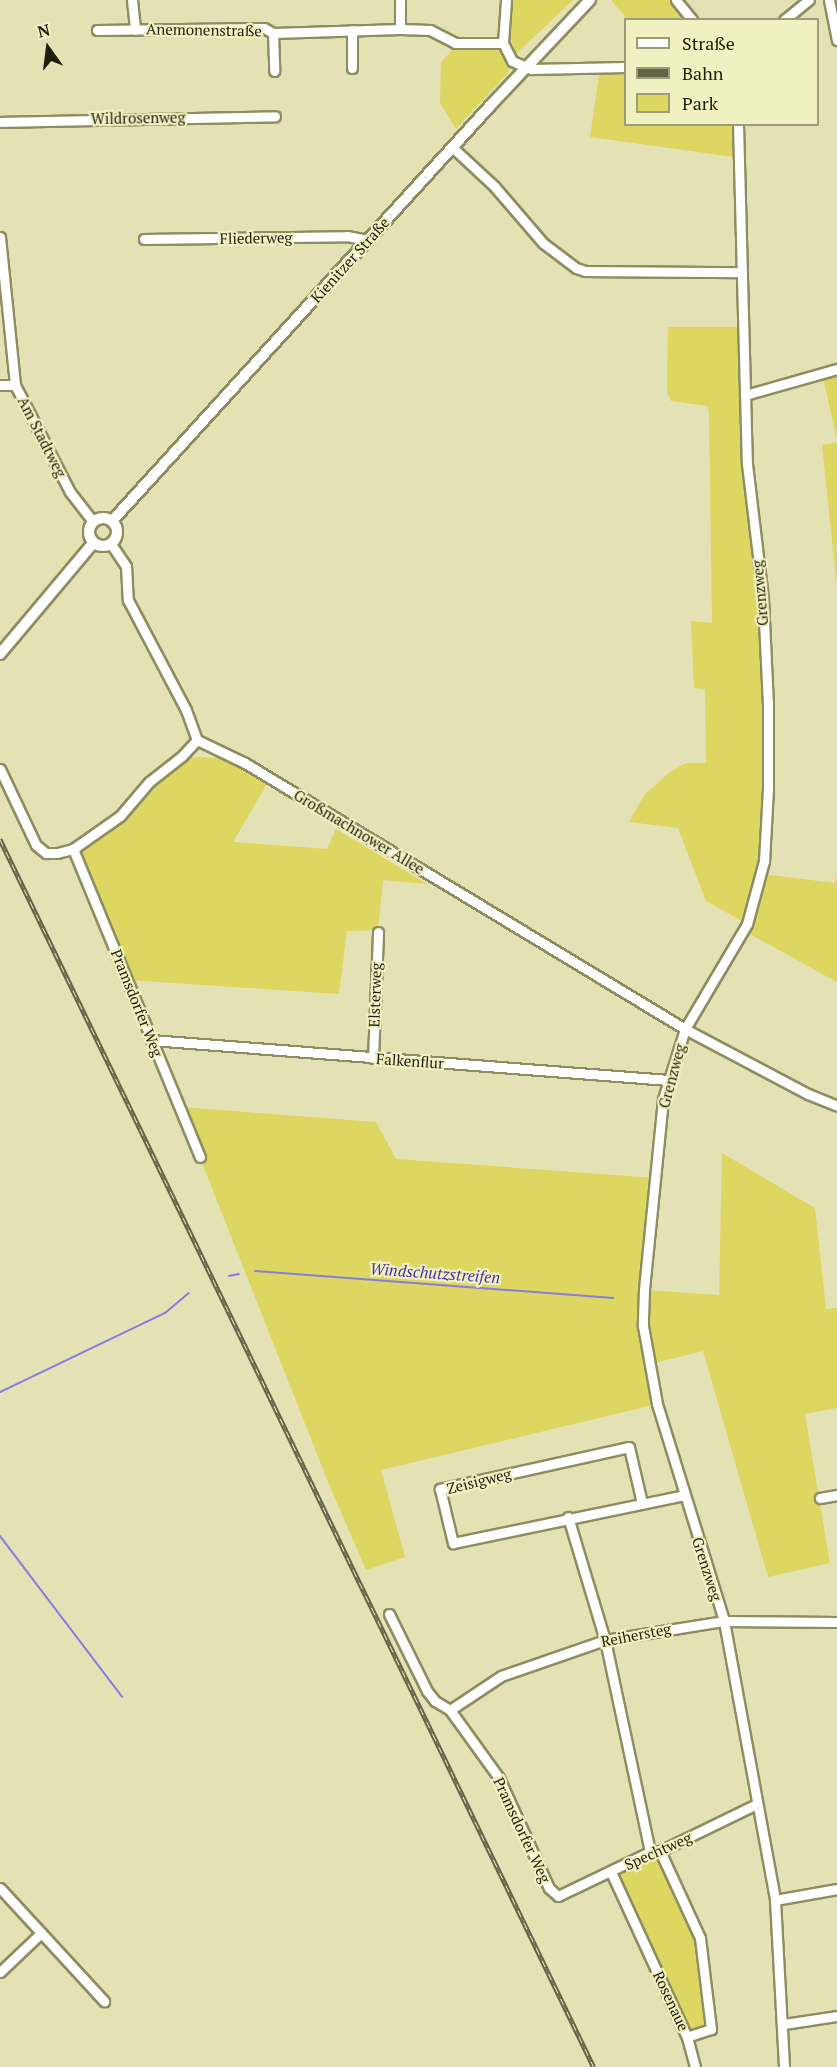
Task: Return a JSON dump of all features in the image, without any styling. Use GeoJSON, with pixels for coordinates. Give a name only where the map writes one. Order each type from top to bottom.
{"type":"FeatureCollection","features":[{"type":"Feature","properties":{"kind":"street","name":"Anemonenstraße"},"geometry":{"type":"LineString","coordinates":[[132,0],[135,30]]}},
{"type":"Feature","properties":{"kind":"street"},"geometry":{"type":"LineString","coordinates":[[400,0],[400,29]]}},
{"type":"Feature","properties":{"kind":"street"},"geometry":{"type":"LineString","coordinates":[[506,0],[503,43],[512,61],[525,67],[624,67]]}},
{"type":"Feature","properties":{"kind":"street","name":"Kienitzer Straße"},"geometry":{"type":"LineString","coordinates":[[112,521],[525,67],[590,0]]}},
{"type":"Feature","properties":{"kind":"street"},"geometry":{"type":"LineString","coordinates":[[676,0],[690,18]]}},
{"type":"Feature","properties":{"kind":"street"},"geometry":{"type":"LineString","coordinates":[[786,18],[809,0]]}},
{"type":"Feature","properties":{"kind":"street"},"geometry":{"type":"LineString","coordinates":[[829,0],[837,40]]}},
{"type":"Feature","properties":{"kind":"street","name":"Anemonenstraße"},"geometry":{"type":"LineString","coordinates":[[97,30],[264,28],[273,33],[400,29],[430,30],[455,43],[503,43]]}},
{"type":"Feature","properties":{"kind":"street"},"geometry":{"type":"LineString","coordinates":[[352,30],[352,68]]}},
{"type":"Feature","properties":{"kind":"street","name":"Anemonenstraße"},"geometry":{"type":"LineString","coordinates":[[273,33],[274,71]]}},
{"type":"Feature","properties":{"kind":"street","name":"Wildrosenweg"},"geometry":{"type":"LineString","coordinates":[[0,122],[275,116]]}},
{"type":"Feature","properties":{"kind":"street","name":"Grenzweg"},"geometry":{"type":"LineString","coordinates":[[738,126],[747,464],[763,599],[768,704],[768,788],[764,861],[747,924],[685,1029],[663,1099],[644,1326],[657,1404],[724,1621],[775,1900],[784,2024],[784,2067]]}},
{"type":"Feature","properties":{"kind":"street"},"geometry":{"type":"LineString","coordinates":[[452,147],[494,186],[543,243],[576,268],[585,271],[742,272]]}},
{"type":"Feature","properties":{"kind":"street","name":"Fliederweg"},"geometry":{"type":"LineString","coordinates":[[144,239],[347,236],[368,240]]}},
{"type":"Feature","properties":{"kind":"street","name":"Am Stadtweg"},"geometry":{"type":"LineString","coordinates":[[0,237],[15,385],[70,492],[93,521]]}},
{"type":"Feature","properties":{"kind":"street"},"geometry":{"type":"LineString","coordinates":[[744,395],[837,369]]}},
{"type":"Feature","properties":{"kind":"street"},"geometry":{"type":"LineString","coordinates":[[0,385],[15,385]]}},
{"type":"Feature","properties":{"kind":"street"},"geometry":{"type":"LineString","coordinates":[[102,518],[112,521],[117,531],[111,544],[100,546],[93,543],[88,534],[93,521],[102,518]]}},
{"type":"Feature","properties":{"kind":"street"},"geometry":{"type":"LineString","coordinates":[[0,654],[93,543]]}},
{"type":"Feature","properties":{"kind":"street"},"geometry":{"type":"LineString","coordinates":[[0,769],[36,845],[46,853],[74,849],[120,816],[149,782],[182,756],[197,740],[186,710],[128,600],[126,566],[111,544]]}},
{"type":"Feature","properties":{"kind":"street","name":"Großmachnower Allee"},"geometry":{"type":"LineString","coordinates":[[197,740],[245,764],[685,1029],[808,1094],[837,1106]]}},
{"type":"Feature","properties":{"kind":"street","name":"Pramsdorfer Weg"},"geometry":{"type":"LineString","coordinates":[[74,849],[200,1157]]}},
{"type":"Feature","properties":{"kind":"street","name":"Elsterweg"},"geometry":{"type":"LineString","coordinates":[[373,1058],[378,932]]}},
{"type":"Feature","properties":{"kind":"street","name":"Falkenflur"},"geometry":{"type":"LineString","coordinates":[[151,1040],[669,1080]]}},
{"type":"Feature","properties":{"kind":"street","name":"Zeisigweg"},"geometry":{"type":"LineString","coordinates":[[642,1503],[629,1447],[440,1489],[453,1543],[568,1517],[642,1503],[684,1495]]}},
{"type":"Feature","properties":{"kind":"street"},"geometry":{"type":"LineString","coordinates":[[820,1498],[837,1495]]}},
{"type":"Feature","properties":{"kind":"street"},"geometry":{"type":"LineString","coordinates":[[568,1517],[605,1640],[655,1852]]}},
{"type":"Feature","properties":{"kind":"street","name":"Pramsdorfer Weg"},"geometry":{"type":"LineString","coordinates":[[388,1614],[427,1691],[435,1701],[450,1710],[500,1778],[549,1888],[558,1896]]}},
{"type":"Feature","properties":{"kind":"street","name":"Reihersteg"},"geometry":{"type":"LineString","coordinates":[[450,1710],[501,1676],[605,1640],[724,1621],[837,1622]]}},
{"type":"Feature","properties":{"kind":"street","name":"Spechtweg"},"geometry":{"type":"LineString","coordinates":[[558,1896],[757,1804]]}},
{"type":"Feature","properties":{"kind":"street","name":"Rosenaue"},"geometry":{"type":"LineString","coordinates":[[611,1872],[687,2037],[711,2029],[700,1938],[655,1852]]}},
{"type":"Feature","properties":{"kind":"street"},"geometry":{"type":"LineString","coordinates":[[0,1888],[104,2001]]}},
{"type":"Feature","properties":{"kind":"street"},"geometry":{"type":"LineString","coordinates":[[775,1900],[837,1889]]}},
{"type":"Feature","properties":{"kind":"street"},"geometry":{"type":"LineString","coordinates":[[0,1972],[41,1933]]}},
{"type":"Feature","properties":{"kind":"street"},"geometry":{"type":"LineString","coordinates":[[784,2024],[837,2016]]}},
{"type":"Feature","properties":{"kind":"street"},"geometry":{"type":"LineString","coordinates":[[687,2037],[695,2067]]}},
{"type":"Feature","properties":{"kind":"green space"},"geometry":{"type":"Polygon","coordinates":[[[511,0],[573,0],[515,55],[508,73],[456,129],[440,103],[441,62],[453,49],[515,51],[508,31],[511,0]]]}},
{"type":"Feature","properties":{"kind":"green space"},"geometry":{"type":"Polygon","coordinates":[[[611,0],[676,0],[691,18],[626,18],[611,0]]]}},
{"type":"Feature","properties":{"kind":"green space"},"geometry":{"type":"Polygon","coordinates":[[[624,67],[624,126],[737,126],[741,158],[590,137],[600,68],[624,67]]]}},
{"type":"Feature","properties":{"kind":"green space"},"geometry":{"type":"Polygon","coordinates":[[[668,327],[745,327],[745,395],[768,704],[761,874],[835,883],[837,874],[837,982],[744,931],[747,924],[706,901],[678,828],[629,822],[645,794],[670,772],[686,763],[706,763],[705,689],[694,688],[691,621],[712,623],[709,411],[707,406],[671,401],[667,393],[668,327]]]}},
{"type":"Feature","properties":{"kind":"green space"},"geometry":{"type":"Polygon","coordinates":[[[837,369],[837,440],[822,373],[837,369]]]}},
{"type":"Feature","properties":{"kind":"green space"},"geometry":{"type":"Polygon","coordinates":[[[837,442],[837,587],[822,445],[837,442]]]}},
{"type":"Feature","properties":{"kind":"green space"},"geometry":{"type":"Polygon","coordinates":[[[183,758],[219,758],[235,764],[267,784],[233,842],[327,849],[336,829],[427,884],[383,880],[378,930],[347,931],[339,994],[128,980],[73,849],[99,832],[134,797],[183,758]]]}},
{"type":"Feature","properties":{"kind":"green space"},"geometry":{"type":"Polygon","coordinates":[[[180,1107],[376,1122],[396,1159],[656,1178],[645,1290],[719,1295],[722,1153],[815,1208],[826,1309],[837,1308],[837,1408],[805,1414],[830,1563],[768,1577],[703,1351],[650,1364],[657,1404],[381,1470],[405,1557],[366,1570],[328,1482],[180,1107]]]}},
{"type":"Feature","properties":{"kind":"green space"},"geometry":{"type":"Polygon","coordinates":[[[660,1851],[700,1938],[711,2029],[687,2037],[611,1872],[660,1851]]]}},
{"type":"Feature","properties":{"kind":"waterway","name":"Windschutzstreifen"},"geometry":{"type":"LineString","coordinates":[[255,1271],[613,1298]]}},
{"type":"Feature","properties":{"kind":"waterway","name":"Windschutzstreifen"},"geometry":{"type":"LineString","coordinates":[[229,1276],[239,1274]]}},
{"type":"Feature","properties":{"kind":"waterway","name":"Windschutzstreifen"},"geometry":{"type":"LineString","coordinates":[[0,1392],[165,1313],[189,1293]]}},
{"type":"Feature","properties":{"kind":"waterway"},"geometry":{"type":"LineString","coordinates":[[0,1536],[122,1697]]}},
{"type":"Feature","properties":{"kind":"railway"},"geometry":{"type":"LineString","coordinates":[[0,839],[594,2067]]}}]}
